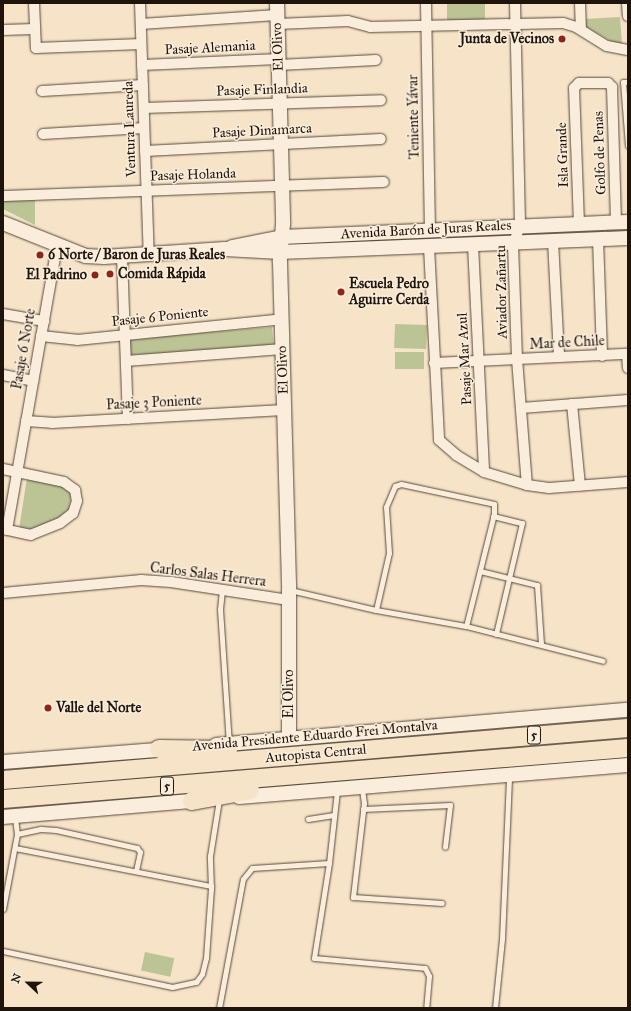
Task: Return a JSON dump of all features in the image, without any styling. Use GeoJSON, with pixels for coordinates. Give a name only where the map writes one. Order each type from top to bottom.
{"type":"FeatureCollection","features":[{"type":"Feature","properties":{"kind":"highway","name":"Autopista Central"},"geometry":{"type":"LineString","coordinates":[[3,780],[628,728]]}},
{"type":"Feature","properties":{"kind":"highway","name":"Autopista Central"},"geometry":{"type":"LineString","coordinates":[[3,799],[628,748]]}},
{"type":"Feature","properties":{"kind":"highway"},"geometry":{"type":"LineString","coordinates":[[159,750],[333,752]]}},
{"type":"Feature","properties":{"kind":"highway"},"geometry":{"type":"LineString","coordinates":[[192,801],[331,773]]}},
{"type":"Feature","properties":{"kind":"street"},"geometry":{"type":"LineString","coordinates":[[34,3],[36,48],[141,44]]}},
{"type":"Feature","properties":{"kind":"street","name":"Ventura Laureda"},"geometry":{"type":"LineString","coordinates":[[140,3],[149,255]]}},
{"type":"Feature","properties":{"kind":"street","name":"Teniente Yávar"},"geometry":{"type":"LineString","coordinates":[[426,3],[430,230]]}},
{"type":"Feature","properties":{"kind":"street","name":"Aviador Zañartu"},"geometry":{"type":"LineString","coordinates":[[515,3],[520,226],[513,244],[517,359],[527,485]]}},
{"type":"Feature","properties":{"kind":"street"},"geometry":{"type":"LineString","coordinates":[[580,3],[581,29]]}},
{"type":"Feature","properties":{"kind":"street"},"geometry":{"type":"LineString","coordinates":[[628,3],[628,16]]}},
{"type":"Feature","properties":{"kind":"street"},"geometry":{"type":"LineString","coordinates":[[141,24],[277,14],[348,21],[370,27],[563,23],[581,29],[607,46],[628,50]]}},
{"type":"Feature","properties":{"kind":"street","name":"El Olivo"},"geometry":{"type":"LineString","coordinates":[[277,14],[283,186],[282,237],[280,252],[289,594],[289,738]]}},
{"type":"Feature","properties":{"kind":"street"},"geometry":{"type":"LineString","coordinates":[[3,30],[34,29]]}},
{"type":"Feature","properties":{"kind":"street","name":"Pasaje Alemania"},"geometry":{"type":"LineString","coordinates":[[142,65],[376,60]]}},
{"type":"Feature","properties":{"kind":"street","name":"Golfo de Penas"},"geometry":{"type":"LineString","coordinates":[[576,85],[610,84],[622,222]]}},
{"type":"Feature","properties":{"kind":"street"},"geometry":{"type":"LineString","coordinates":[[42,91],[143,85]]}},
{"type":"Feature","properties":{"kind":"street","name":"Isla Grande"},"geometry":{"type":"LineString","coordinates":[[576,85],[579,224]]}},
{"type":"Feature","properties":{"kind":"street","name":"Pasaje Finlandia"},"geometry":{"type":"LineString","coordinates":[[144,108],[381,100]]}},
{"type":"Feature","properties":{"kind":"street"},"geometry":{"type":"LineString","coordinates":[[43,134],[144,128]]}},
{"type":"Feature","properties":{"kind":"street","name":"Pasaje Dinamarca"},"geometry":{"type":"LineString","coordinates":[[145,151],[380,139]]}},
{"type":"Feature","properties":{"kind":"street","name":"Pasaje Holanda"},"geometry":{"type":"LineString","coordinates":[[3,196],[384,182]]}},
{"type":"Feature","properties":{"kind":"street","name":"Avenida Barón de Juras Reales"},"geometry":{"type":"LineString","coordinates":[[3,223],[86,256],[122,257],[225,249],[282,237],[622,222]]}},
{"type":"Feature","properties":{"kind":"street","name":"Avenida Barón de Juras Reales"},"geometry":{"type":"LineString","coordinates":[[225,249],[280,252],[513,244],[628,238]]}},
{"type":"Feature","properties":{"kind":"street"},"geometry":{"type":"LineString","coordinates":[[598,239],[602,356]]}},
{"type":"Feature","properties":{"kind":"street"},"geometry":{"type":"LineString","coordinates":[[553,241],[559,357]]}},
{"type":"Feature","properties":{"kind":"street","name":"Pasaje 6 Norte"},"geometry":{"type":"LineString","coordinates":[[5,530],[17,472],[57,244]]}},
{"type":"Feature","properties":{"kind":"street","name":"Pasaje Mar Azul"},"geometry":{"type":"LineString","coordinates":[[473,245],[484,472]]}},
{"type":"Feature","properties":{"kind":"street"},"geometry":{"type":"LineString","coordinates":[[429,247],[434,362],[440,440],[456,455],[484,472],[527,485],[549,488],[628,482]]}},
{"type":"Feature","properties":{"kind":"street"},"geometry":{"type":"LineString","coordinates":[[122,257],[128,419]]}},
{"type":"Feature","properties":{"kind":"street"},"geometry":{"type":"LineString","coordinates":[[3,314],[44,321]]}},
{"type":"Feature","properties":{"kind":"street","name":"Pasaje 6 Poniente"},"geometry":{"type":"LineString","coordinates":[[41,336],[69,341],[282,319]]}},
{"type":"Feature","properties":{"kind":"street"},"geometry":{"type":"LineString","coordinates":[[126,361],[282,349]]}},
{"type":"Feature","properties":{"kind":"street"},"geometry":{"type":"LineString","coordinates":[[628,354],[628,368]]}},
{"type":"Feature","properties":{"kind":"street","name":"Mar de Chile"},"geometry":{"type":"LineString","coordinates":[[434,362],[628,354]]}},
{"type":"Feature","properties":{"kind":"street"},"geometry":{"type":"LineString","coordinates":[[3,376],[33,380]]}},
{"type":"Feature","properties":{"kind":"street"},"geometry":{"type":"LineString","coordinates":[[521,408],[628,400]]}},
{"type":"Feature","properties":{"kind":"street"},"geometry":{"type":"LineString","coordinates":[[572,404],[580,486]]}},
{"type":"Feature","properties":{"kind":"street","name":"Pasaje 3 Poniente"},"geometry":{"type":"LineString","coordinates":[[26,421],[52,423],[284,410]]}},
{"type":"Feature","properties":{"kind":"street"},"geometry":{"type":"LineString","coordinates":[[3,470],[64,482],[75,490],[77,501],[73,513],[53,526],[31,535],[5,530]]}},
{"type":"Feature","properties":{"kind":"street","name":"Carlos Salas Herrera"},"geometry":{"type":"LineString","coordinates":[[3,593],[137,580],[222,590],[289,594]]}},
{"type":"Feature","properties":{"kind":"street","name":"Avenida Presidente Eduardo Frei Montalva"},"geometry":{"type":"LineString","coordinates":[[3,762],[628,710]]}},
{"type":"Feature","properties":{"kind":"street"},"geometry":{"type":"LineString","coordinates":[[9,816],[628,765]]}},
{"type":"Feature","properties":{"kind":"lane"},"geometry":{"type":"LineString","coordinates":[[628,82],[623,82],[628,146]]}},
{"type":"Feature","properties":{"kind":"lane"},"geometry":{"type":"LineString","coordinates":[[376,610],[389,553],[386,507],[395,486],[401,484],[490,502],[495,507],[466,626]]}},
{"type":"Feature","properties":{"kind":"lane"},"geometry":{"type":"LineString","coordinates":[[493,516],[522,522],[496,634]]}},
{"type":"Feature","properties":{"kind":"lane"},"geometry":{"type":"LineString","coordinates":[[480,571],[537,585],[539,587],[540,644]]}},
{"type":"Feature","properties":{"kind":"lane"},"geometry":{"type":"LineString","coordinates":[[222,590],[220,609],[229,744]]}},
{"type":"Feature","properties":{"kind":"lane"},"geometry":{"type":"LineString","coordinates":[[289,594],[466,626],[540,644],[603,662]]}},
{"type":"Feature","properties":{"kind":"lane"},"geometry":{"type":"LineString","coordinates":[[495,1008],[502,939],[510,775]]}},
{"type":"Feature","properties":{"kind":"lane"},"geometry":{"type":"LineString","coordinates":[[362,788],[363,809],[353,897],[442,903]]}},
{"type":"Feature","properties":{"kind":"lane"},"geometry":{"type":"LineString","coordinates":[[337,790],[329,863],[314,958],[425,968],[429,976],[426,1008]]}},
{"type":"Feature","properties":{"kind":"lane"},"geometry":{"type":"LineString","coordinates":[[3,951],[172,986],[190,985],[200,978],[204,967],[211,886],[210,856],[220,799]]}},
{"type":"Feature","properties":{"kind":"lane"},"geometry":{"type":"LineString","coordinates":[[363,809],[450,805],[445,847]]}},
{"type":"Feature","properties":{"kind":"lane"},"geometry":{"type":"LineString","coordinates":[[308,819],[334,815]]}},
{"type":"Feature","properties":{"kind":"lane"},"geometry":{"type":"LineString","coordinates":[[3,909],[17,834],[9,816]]}},
{"type":"Feature","properties":{"kind":"lane"},"geometry":{"type":"LineString","coordinates":[[17,834],[41,829],[56,830],[138,848],[140,852],[136,871]]}},
{"type":"Feature","properties":{"kind":"lane"},"geometry":{"type":"LineString","coordinates":[[15,848],[211,886]]}},
{"type":"Feature","properties":{"kind":"lane"},"geometry":{"type":"LineString","coordinates":[[219,1008],[243,879],[252,868],[329,863]]}},
{"type":"Feature","properties":{"kind":"green space"},"geometry":{"type":"Polygon","coordinates":[[[447,3],[485,3],[485,23],[447,23],[447,3]]]}},
{"type":"Feature","properties":{"kind":"green space"},"geometry":{"type":"Polygon","coordinates":[[[620,17],[622,45],[617,45],[585,26],[584,19],[620,17]]]}},
{"type":"Feature","properties":{"kind":"green space"},"geometry":{"type":"Polygon","coordinates":[[[3,200],[35,200],[35,225],[3,209],[3,200]]]}},
{"type":"Feature","properties":{"kind":"green space"},"geometry":{"type":"Polygon","coordinates":[[[628,226],[628,232],[286,249],[287,241],[628,226]]]}},
{"type":"Feature","properties":{"kind":"green space"},"geometry":{"type":"Polygon","coordinates":[[[395,324],[427,325],[426,349],[394,348],[395,324]]]}},
{"type":"Feature","properties":{"kind":"green space"},"geometry":{"type":"Polygon","coordinates":[[[272,327],[274,347],[131,355],[129,339],[272,327]]]}},
{"type":"Feature","properties":{"kind":"green space"},"geometry":{"type":"Polygon","coordinates":[[[395,352],[424,352],[424,369],[395,369],[395,352]]]}},
{"type":"Feature","properties":{"kind":"green space"},"geometry":{"type":"Polygon","coordinates":[[[27,478],[66,486],[71,495],[69,511],[59,521],[34,532],[19,529],[27,478]]]}},
{"type":"Feature","properties":{"kind":"green space"},"geometry":{"type":"Polygon","coordinates":[[[145,952],[174,958],[170,977],[141,971],[145,952]]]}},
{"type":"Feature","properties":{"kind":"place","name":"Junta de Vecinos"},"geometry":{"type":"Point","coordinates":[562,39]}},
{"type":"Feature","properties":{"kind":"place","name":"6 Norte / Baron de Juras Reales"},"geometry":{"type":"Point","coordinates":[40,255]}},
{"type":"Feature","properties":{"kind":"place","name":"Comida Rápida"},"geometry":{"type":"Point","coordinates":[110,274]}},
{"type":"Feature","properties":{"kind":"place","name":"El Padrino"},"geometry":{"type":"Point","coordinates":[95,275]}},
{"type":"Feature","properties":{"kind":"place","name":"Escuela Pedro Aguirre Cerda"},"geometry":{"type":"Point","coordinates":[341,292]}},
{"type":"Feature","properties":{"kind":"place","name":"Valle del Norte"},"geometry":{"type":"Point","coordinates":[48,708]}}]}
